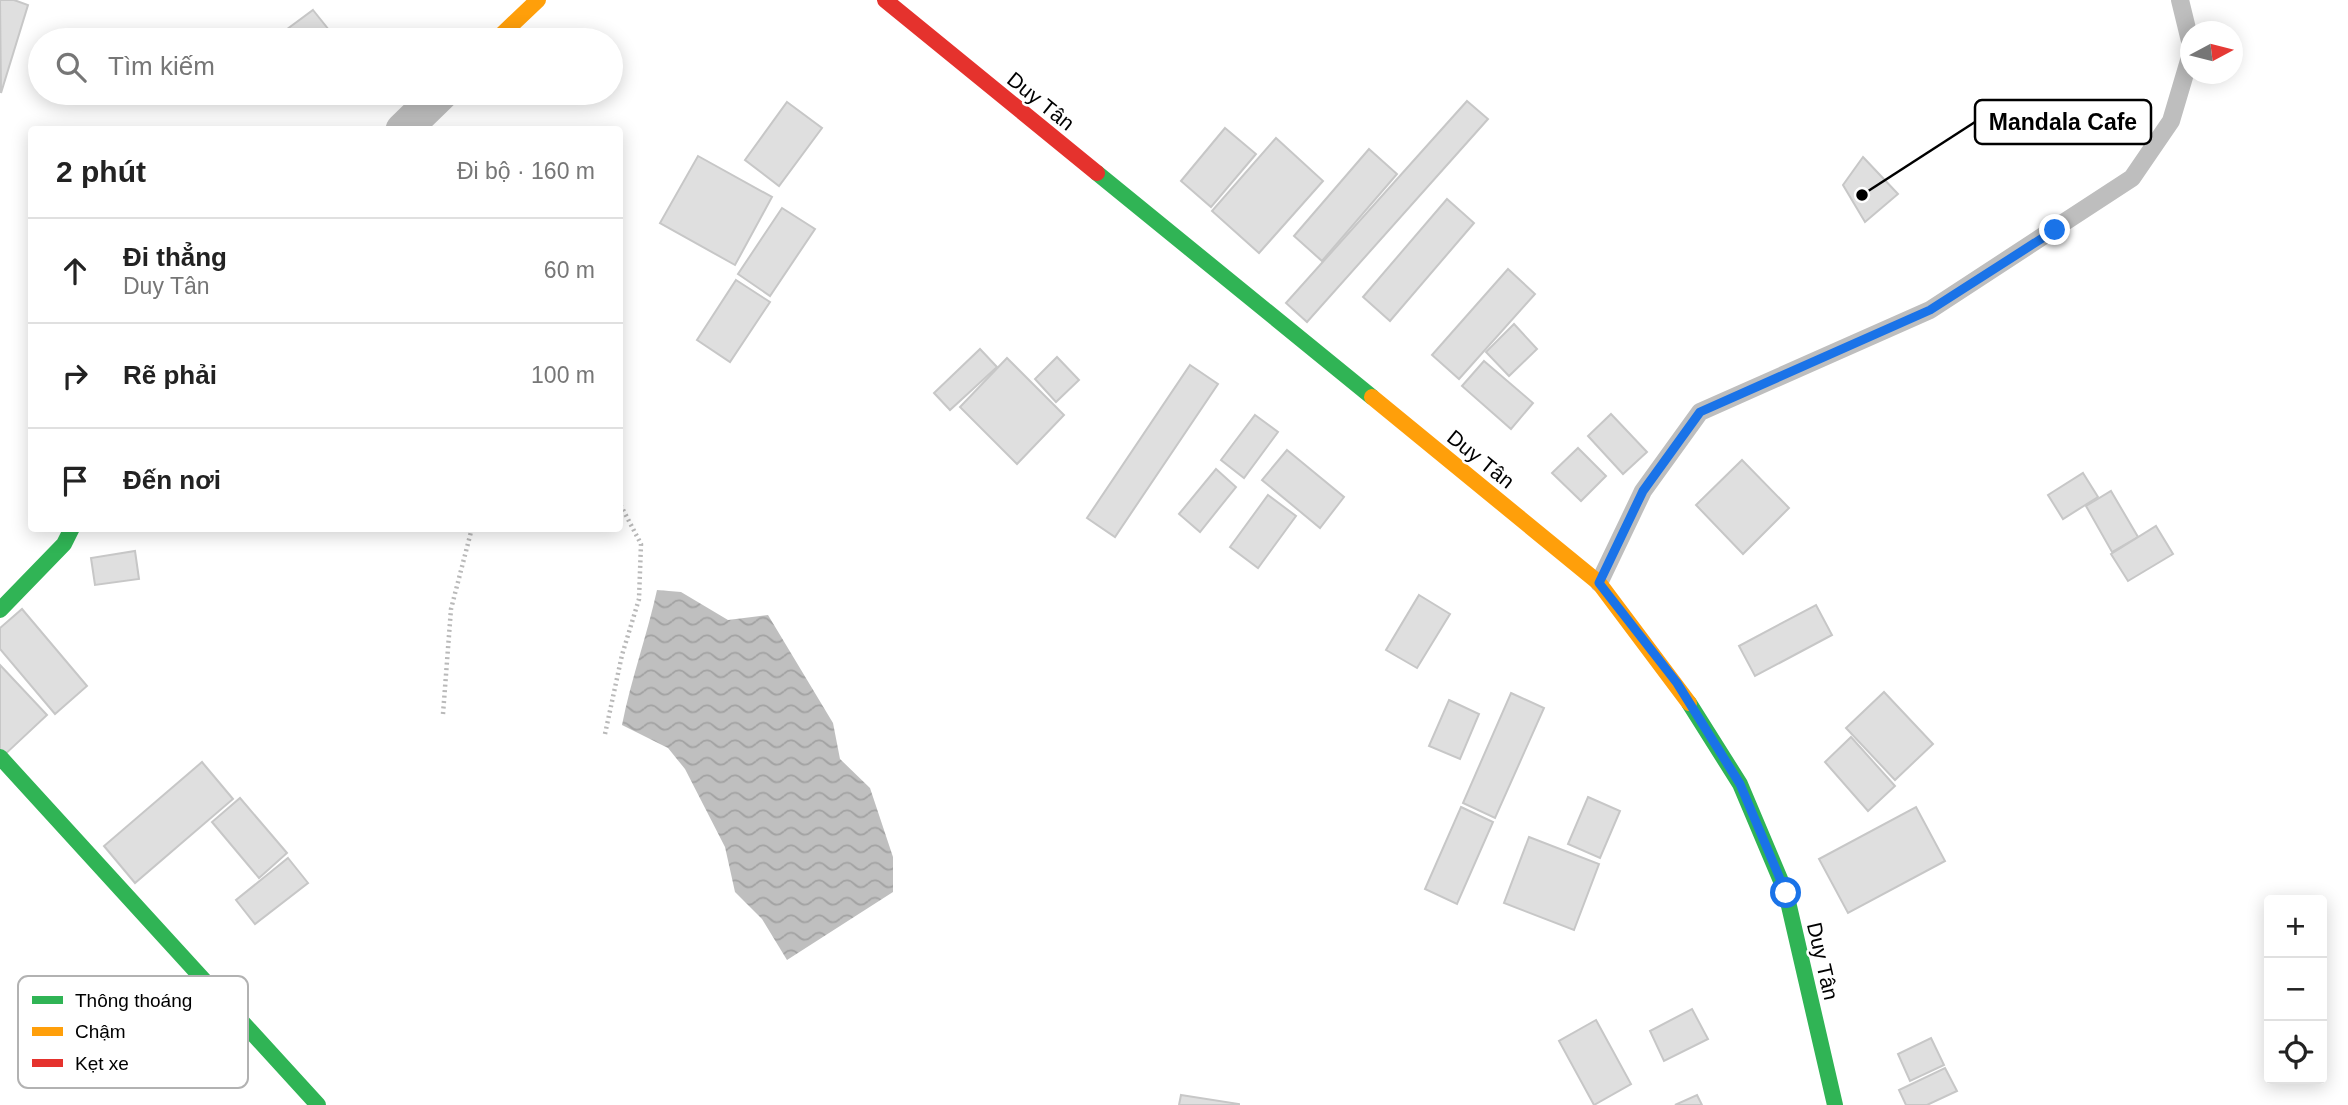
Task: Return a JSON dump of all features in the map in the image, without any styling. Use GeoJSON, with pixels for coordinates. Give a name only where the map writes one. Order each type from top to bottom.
{"type":"FeatureCollection","features":[{"type":"Feature","properties":{"kind":"street"},"geometry":{"type":"LineString","coordinates":[[509,28],[538,0]]}},
{"type":"Feature","properties":{"kind":"street","name":"Duy Tân"},"geometry":{"type":"LineString","coordinates":[[885,0],[1599,583],[1677,683],[1740,784],[1786,893],[1835,1105]]}},
{"type":"Feature","properties":{"kind":"street"},"geometry":{"type":"LineString","coordinates":[[407,126],[429,105]]}},
{"type":"Feature","properties":{"kind":"street"},"geometry":{"type":"LineString","coordinates":[[0,610],[64,544],[70,532]]}},
{"type":"Feature","properties":{"kind":"street"},"geometry":{"type":"LineString","coordinates":[[0,757],[200,976]]}},
{"type":"Feature","properties":{"kind":"street"},"geometry":{"type":"LineString","coordinates":[[248,1028],[318,1105]]}},
{"type":"Feature","properties":{"kind":"lane"},"geometry":{"type":"LineString","coordinates":[[2180,0],[2185,21]]}},
{"type":"Feature","properties":{"kind":"lane"},"geometry":{"type":"LineString","coordinates":[[1599,583],[1643,491],[1700,412],[1930,310],[2132,178],[2171,121],[2182,84]]}},
{"type":"Feature","properties":{"kind":"path"},"geometry":{"type":"LineString","coordinates":[[606,734],[622,655],[639,599],[641,544],[623,510]]}},
{"type":"Feature","properties":{"kind":"path"},"geometry":{"type":"LineString","coordinates":[[443,714],[451,609],[471,532]]}},
{"type":"Feature","properties":{"kind":"water"},"geometry":{"type":"Polygon","coordinates":[[[657,590],[681,592],[728,620],[768,615],[833,723],[840,759],[870,788],[893,857],[893,892],[787,960],[762,919],[735,892],[725,847],[685,769],[668,748],[622,725],[657,590]]]}},
{"type":"Feature","properties":{"kind":"building"},"geometry":{"type":"Polygon","coordinates":[[[0,0],[14,0],[28,5],[1,93],[0,0]]]}},
{"type":"Feature","properties":{"kind":"building"},"geometry":{"type":"Polygon","coordinates":[[[313,10],[327,28],[289,28],[313,10]]]}},
{"type":"Feature","properties":{"kind":"building"},"geometry":{"type":"Polygon","coordinates":[[[1467,101],[1488,119],[1307,322],[1286,303],[1467,101]]]}},
{"type":"Feature","properties":{"kind":"building"},"geometry":{"type":"Polygon","coordinates":[[[787,102],[822,128],[779,186],[745,160],[787,102]]]}},
{"type":"Feature","properties":{"kind":"building"},"geometry":{"type":"Polygon","coordinates":[[[1225,128],[1256,154],[1211,207],[1181,181],[1225,128]]]}},
{"type":"Feature","properties":{"kind":"building"},"geometry":{"type":"Polygon","coordinates":[[[1276,138],[1323,181],[1259,253],[1212,211],[1276,138]]]}},
{"type":"Feature","properties":{"kind":"building"},"geometry":{"type":"Polygon","coordinates":[[[1369,149],[1397,174],[1322,261],[1294,236],[1369,149]]]}},
{"type":"Feature","properties":{"kind":"building"},"geometry":{"type":"Polygon","coordinates":[[[698,156],[772,197],[735,265],[660,223],[698,156]]]}},
{"type":"Feature","properties":{"kind":"building"},"geometry":{"type":"Polygon","coordinates":[[[1863,157],[1898,194],[1865,222],[1843,185],[1863,157]]]}},
{"type":"Feature","properties":{"kind":"building"},"geometry":{"type":"Polygon","coordinates":[[[1447,199],[1474,223],[1390,321],[1363,297],[1447,199]]]}},
{"type":"Feature","properties":{"kind":"building"},"geometry":{"type":"Polygon","coordinates":[[[782,208],[815,229],[770,296],[738,274],[782,208]]]}},
{"type":"Feature","properties":{"kind":"building"},"geometry":{"type":"Polygon","coordinates":[[[1508,269],[1535,294],[1459,379],[1432,355],[1508,269]]]}},
{"type":"Feature","properties":{"kind":"building"},"geometry":{"type":"Polygon","coordinates":[[[736,280],[770,302],[730,362],[697,340],[736,280]]]}},
{"type":"Feature","properties":{"kind":"building"},"geometry":{"type":"Polygon","coordinates":[[[1514,324],[1537,349],[1509,376],[1486,352],[1514,324]]]}},
{"type":"Feature","properties":{"kind":"building"},"geometry":{"type":"Polygon","coordinates":[[[980,349],[997,367],[950,410],[934,393],[980,349]]]}},
{"type":"Feature","properties":{"kind":"building"},"geometry":{"type":"Polygon","coordinates":[[[1057,357],[1079,380],[1056,402],[1035,379],[1057,357]]]}},
{"type":"Feature","properties":{"kind":"building"},"geometry":{"type":"Polygon","coordinates":[[[1007,358],[1064,415],[1017,464],[960,407],[1007,358]]]}},
{"type":"Feature","properties":{"kind":"building"},"geometry":{"type":"Polygon","coordinates":[[[1484,361],[1533,403],[1511,429],[1462,386],[1484,361]]]}},
{"type":"Feature","properties":{"kind":"building"},"geometry":{"type":"Polygon","coordinates":[[[1190,365],[1218,384],[1115,537],[1087,518],[1190,365]]]}},
{"type":"Feature","properties":{"kind":"building"},"geometry":{"type":"Polygon","coordinates":[[[1611,414],[1647,452],[1623,474],[1588,436],[1611,414]]]}},
{"type":"Feature","properties":{"kind":"building"},"geometry":{"type":"Polygon","coordinates":[[[1255,415],[1278,432],[1244,478],[1221,460],[1255,415]]]}},
{"type":"Feature","properties":{"kind":"building"},"geometry":{"type":"Polygon","coordinates":[[[1578,448],[1606,476],[1581,501],[1552,473],[1578,448]]]}},
{"type":"Feature","properties":{"kind":"building"},"geometry":{"type":"Polygon","coordinates":[[[1287,450],[1344,497],[1320,528],[1262,480],[1287,450]]]}},
{"type":"Feature","properties":{"kind":"building"},"geometry":{"type":"Polygon","coordinates":[[[1742,460],[1789,508],[1743,554],[1696,505],[1742,460]]]}},
{"type":"Feature","properties":{"kind":"building"},"geometry":{"type":"Polygon","coordinates":[[[1216,469],[1236,487],[1200,532],[1179,514],[1216,469]]]}},
{"type":"Feature","properties":{"kind":"building"},"geometry":{"type":"Polygon","coordinates":[[[2083,473],[2098,497],[2063,519],[2048,495],[2083,473]]]}},
{"type":"Feature","properties":{"kind":"building"},"geometry":{"type":"Polygon","coordinates":[[[2111,491],[2138,537],[2112,552],[2086,506],[2111,491]]]}},
{"type":"Feature","properties":{"kind":"building"},"geometry":{"type":"Polygon","coordinates":[[[1268,495],[1296,516],[1258,568],[1230,547],[1268,495]]]}},
{"type":"Feature","properties":{"kind":"building"},"geometry":{"type":"Polygon","coordinates":[[[2156,526],[2173,554],[2128,581],[2111,554],[2156,526]]]}},
{"type":"Feature","properties":{"kind":"building"},"geometry":{"type":"Polygon","coordinates":[[[135,551],[139,579],[95,585],[91,558],[135,551]]]}},
{"type":"Feature","properties":{"kind":"building"},"geometry":{"type":"Polygon","coordinates":[[[1419,595],[1450,614],[1417,668],[1386,650],[1419,595]]]}},
{"type":"Feature","properties":{"kind":"building"},"geometry":{"type":"Polygon","coordinates":[[[1816,605],[1832,635],[1755,676],[1739,646],[1816,605]]]}},
{"type":"Feature","properties":{"kind":"building"},"geometry":{"type":"Polygon","coordinates":[[[22,609],[87,686],[55,714],[0,649],[0,628],[22,609]]]}},
{"type":"Feature","properties":{"kind":"building"},"geometry":{"type":"Polygon","coordinates":[[[0,665],[47,715],[0,759],[0,665]]]}},
{"type":"Feature","properties":{"kind":"building"},"geometry":{"type":"Polygon","coordinates":[[[1884,692],[1933,744],[1895,780],[1846,728],[1884,692]]]}},
{"type":"Feature","properties":{"kind":"building"},"geometry":{"type":"Polygon","coordinates":[[[1511,693],[1544,708],[1495,818],[1463,803],[1511,693]]]}},
{"type":"Feature","properties":{"kind":"building"},"geometry":{"type":"Polygon","coordinates":[[[1449,700],[1479,714],[1460,759],[1429,746],[1449,700]]]}},
{"type":"Feature","properties":{"kind":"building"},"geometry":{"type":"Polygon","coordinates":[[[1851,737],[1895,786],[1868,811],[1825,762],[1851,737]]]}},
{"type":"Feature","properties":{"kind":"building"},"geometry":{"type":"Polygon","coordinates":[[[202,762],[233,799],[135,883],[104,846],[202,762]]]}},
{"type":"Feature","properties":{"kind":"building"},"geometry":{"type":"Polygon","coordinates":[[[1588,797],[1620,811],[1600,858],[1568,844],[1588,797]]]}},
{"type":"Feature","properties":{"kind":"building"},"geometry":{"type":"Polygon","coordinates":[[[240,798],[287,853],[259,878],[212,822],[240,798]]]}},
{"type":"Feature","properties":{"kind":"building"},"geometry":{"type":"Polygon","coordinates":[[[1461,807],[1493,822],[1457,904],[1425,889],[1461,807]]]}},
{"type":"Feature","properties":{"kind":"building"},"geometry":{"type":"Polygon","coordinates":[[[1916,807],[1945,861],[1848,913],[1819,859],[1916,807]]]}},
{"type":"Feature","properties":{"kind":"building"},"geometry":{"type":"Polygon","coordinates":[[[1529,837],[1599,864],[1574,930],[1504,903],[1529,837]]]}},
{"type":"Feature","properties":{"kind":"building"},"geometry":{"type":"Polygon","coordinates":[[[288,858],[308,883],[255,924],[236,900],[288,858]]]}},
{"type":"Feature","properties":{"kind":"building"},"geometry":{"type":"Polygon","coordinates":[[[1692,1009],[1708,1039],[1664,1061],[1650,1031],[1692,1009]]]}},
{"type":"Feature","properties":{"kind":"building"},"geometry":{"type":"Polygon","coordinates":[[[1596,1020],[1631,1084],[1594,1105],[1559,1041],[1596,1020]]]}},
{"type":"Feature","properties":{"kind":"building"},"geometry":{"type":"Polygon","coordinates":[[[1931,1038],[1944,1065],[1910,1081],[1898,1054],[1931,1038]]]}},
{"type":"Feature","properties":{"kind":"building"},"geometry":{"type":"Polygon","coordinates":[[[1945,1068],[1957,1091],[1927,1105],[1906,1105],[1899,1090],[1945,1068]]]}},
{"type":"Feature","properties":{"kind":"building"},"geometry":{"type":"Polygon","coordinates":[[[1181,1095],[1239,1104],[1239,1105],[1179,1105],[1181,1095]]]}},
{"type":"Feature","properties":{"kind":"building"},"geometry":{"type":"Polygon","coordinates":[[[1697,1095],[1702,1105],[1675,1105],[1697,1095]]]}},
{"type":"Feature","properties":{"kind":"traffic: fast"},"geometry":{"type":"LineString","coordinates":[[1097,173],[1372,397]]}},
{"type":"Feature","properties":{"kind":"traffic: fast"},"geometry":{"type":"LineString","coordinates":[[0,610],[64,544],[70,532]]}},
{"type":"Feature","properties":{"kind":"traffic: fast"},"geometry":{"type":"LineString","coordinates":[[1689,703],[1740,784],[1786,893],[1835,1105]]}},
{"type":"Feature","properties":{"kind":"traffic: fast"},"geometry":{"type":"LineString","coordinates":[[0,757],[200,976]]}},
{"type":"Feature","properties":{"kind":"traffic: fast"},"geometry":{"type":"LineString","coordinates":[[248,1028],[318,1105]]}},
{"type":"Feature","properties":{"kind":"traffic: slow"},"geometry":{"type":"LineString","coordinates":[[509,28],[538,0]]}},
{"type":"Feature","properties":{"kind":"traffic: slow"},"geometry":{"type":"LineString","coordinates":[[1372,397],[1599,583],[1689,703]]}},
{"type":"Feature","properties":{"kind":"traffic: jam"},"geometry":{"type":"LineString","coordinates":[[885,0],[1097,173]]}},
{"type":"Feature","properties":{"kind":"place","name":"Mandala Cafe"},"geometry":{"type":"Point","coordinates":[1862,195]}},
{"type":"Feature","properties":{"kind":"route"},"geometry":{"type":"LineString","coordinates":[[1786,893],[1740,784],[1677,683],[1599,583],[1643,491],[1700,412],[1930,310],[2055,230]]}}]}
